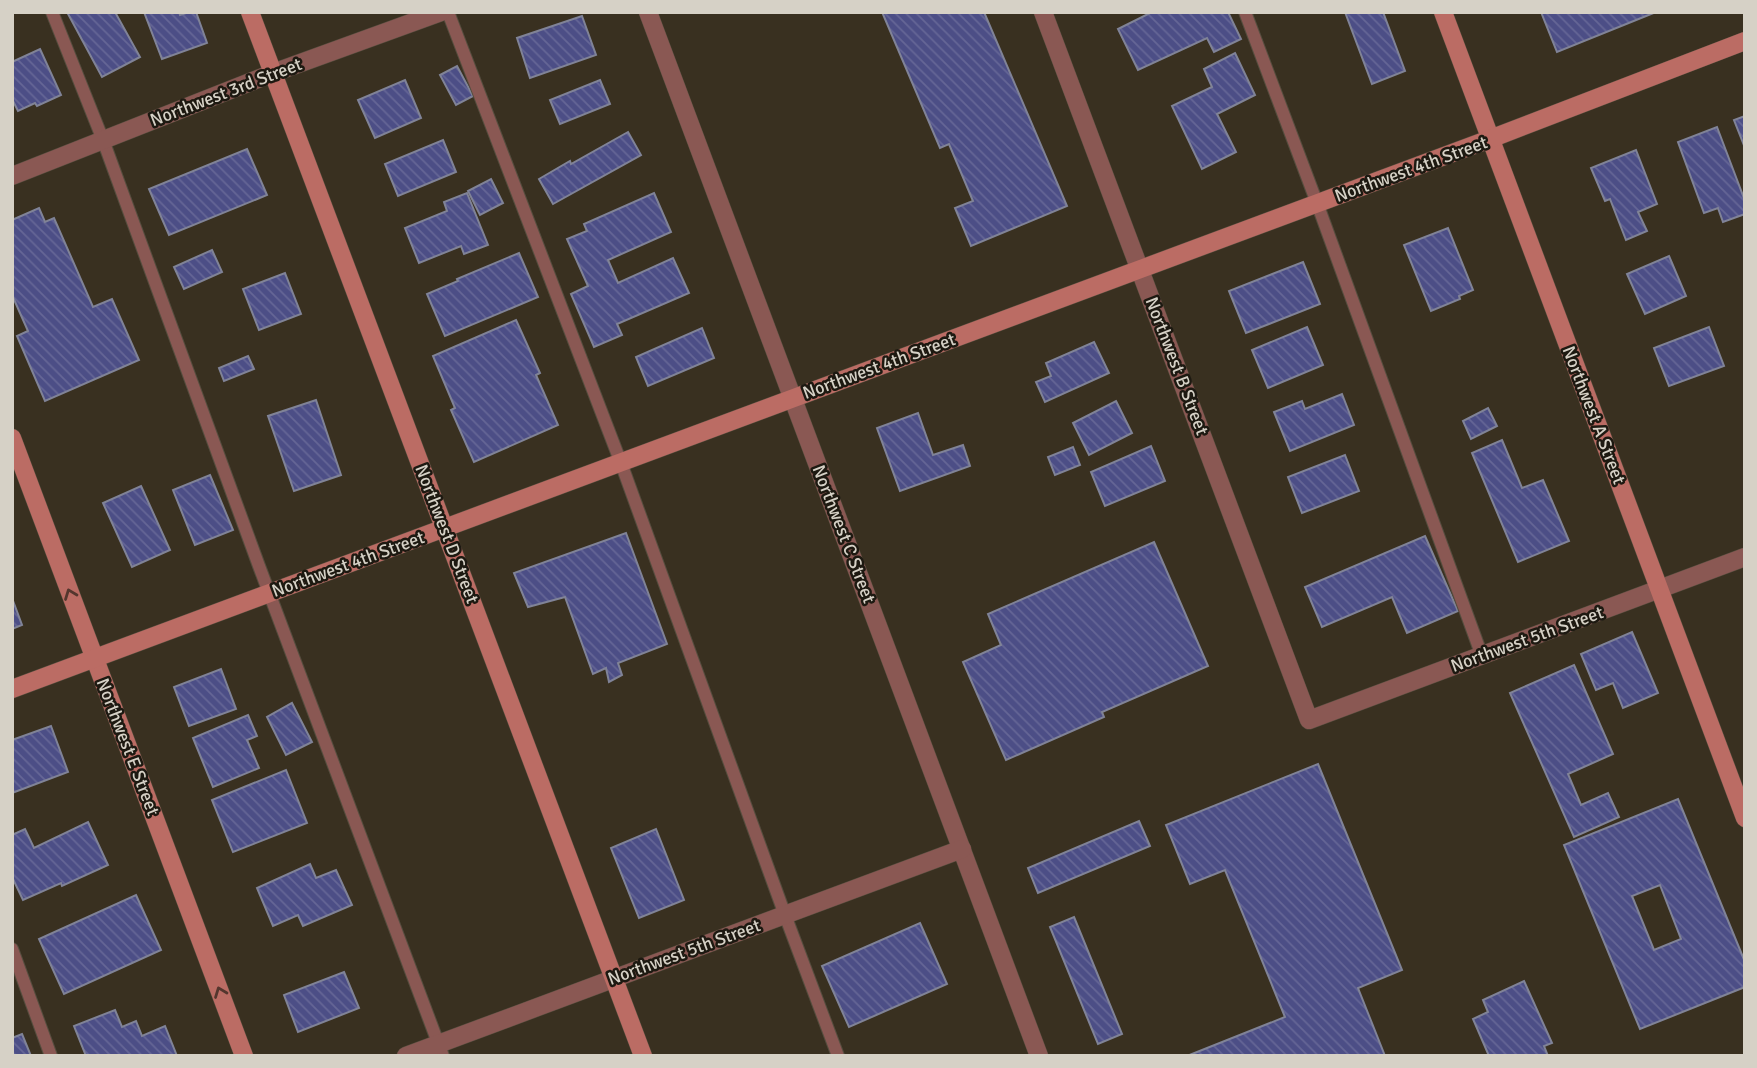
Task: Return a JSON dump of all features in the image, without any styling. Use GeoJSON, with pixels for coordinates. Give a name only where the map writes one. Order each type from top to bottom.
{"type":"FeatureCollection","features":[{"type":"Feature","properties":{"kind":"street","name":"Northwest D Street"},"geometry":{"type":"LineString","coordinates":[[250,12],[643,1056]]}},
{"type":"Feature","properties":{"kind":"street","name":"Northwest 3rd Street"},"geometry":{"type":"LineString","coordinates":[[12,176],[273,73],[441,12]]}},
{"type":"Feature","properties":{"kind":"street","name":"Northwest C Street"},"geometry":{"type":"LineString","coordinates":[[648,12],[1039,1056]]}},
{"type":"Feature","properties":{"kind":"street","name":"Northwest B Street"},"geometry":{"type":"LineString","coordinates":[[1043,12],[1309,720]]}},
{"type":"Feature","properties":{"kind":"street","name":"Northwest A Street"},"geometry":{"type":"LineString","coordinates":[[1443,12],[1745,818]]}},
{"type":"Feature","properties":{"kind":"street","name":"Northwest 4th Street"},"geometry":{"type":"LineString","coordinates":[[12,688],[1490,139],[1745,41]]}},
{"type":"Feature","properties":{"kind":"street","name":"Northwest E Street"},"geometry":{"type":"LineString","coordinates":[[12,438],[244,1056]]}},
{"type":"Feature","properties":{"kind":"street","name":"Northwest 5th Street"},"geometry":{"type":"LineString","coordinates":[[1309,720],[1745,557]]}},
{"type":"Feature","properties":{"kind":"street","name":"Northwest 5th Street"},"geometry":{"type":"LineString","coordinates":[[406,1056],[441,1050],[614,978],[962,849]]}},
{"type":"Feature","properties":{"kind":"lane"},"geometry":{"type":"LineString","coordinates":[[52,12],[103,140],[269,593],[441,1050]]}},
{"type":"Feature","properties":{"kind":"lane"},"geometry":{"type":"LineString","coordinates":[[448,12],[621,463],[838,1056]]}},
{"type":"Feature","properties":{"kind":"lane"},"geometry":{"type":"LineString","coordinates":[[1245,12],[1482,656]]}},
{"type":"Feature","properties":{"kind":"lane"},"geometry":{"type":"LineString","coordinates":[[12,949],[51,1056]]}},
{"type":"Feature","properties":{"kind":"building"},"geometry":{"type":"Polygon","coordinates":[[[67,12],[115,12],[140,57],[102,77],[67,12]]]}},
{"type":"Feature","properties":{"kind":"building"},"geometry":{"type":"Polygon","coordinates":[[[144,12],[179,12],[180,15],[196,12],[207,43],[162,59],[144,12]]]}},
{"type":"Feature","properties":{"kind":"building"},"geometry":{"type":"Polygon","coordinates":[[[882,12],[984,12],[1067,206],[971,246],[955,208],[973,201],[949,144],[940,148],[882,12]]]}},
{"type":"Feature","properties":{"kind":"building"},"geometry":{"type":"Polygon","coordinates":[[[1152,12],[1228,12],[1241,39],[1214,52],[1207,38],[1138,70],[1118,29],[1152,12]]]}},
{"type":"Feature","properties":{"kind":"building"},"geometry":{"type":"Polygon","coordinates":[[[1345,12],[1383,12],[1405,71],[1372,84],[1345,12]]]}},
{"type":"Feature","properties":{"kind":"building"},"geometry":{"type":"Polygon","coordinates":[[[1541,12],[1656,12],[1557,52],[1541,12]]]}},
{"type":"Feature","properties":{"kind":"building"},"geometry":{"type":"Polygon","coordinates":[[[582,16],[596,55],[530,78],[517,38],[582,16]]]}},
{"type":"Feature","properties":{"kind":"building"},"geometry":{"type":"Polygon","coordinates":[[[40,49],[61,95],[18,111],[12,99],[12,62],[40,49]]]}},
{"type":"Feature","properties":{"kind":"building"},"geometry":{"type":"Polygon","coordinates":[[[1235,53],[1255,95],[1217,114],[1236,152],[1202,169],[1172,106],[1212,87],[1204,69],[1235,53]]]}},
{"type":"Feature","properties":{"kind":"building"},"geometry":{"type":"Polygon","coordinates":[[[457,66],[473,96],[456,105],[440,75],[457,66]]]}},
{"type":"Feature","properties":{"kind":"building"},"geometry":{"type":"Polygon","coordinates":[[[405,80],[421,118],[375,138],[358,100],[405,80]]]}},
{"type":"Feature","properties":{"kind":"building"},"geometry":{"type":"Polygon","coordinates":[[[600,80],[610,104],[560,124],[550,100],[600,80]]]}},
{"type":"Feature","properties":{"kind":"building"},"geometry":{"type":"Polygon","coordinates":[[[1745,116],[1745,148],[1734,120],[1745,116]]]}},
{"type":"Feature","properties":{"kind":"building"},"geometry":{"type":"Polygon","coordinates":[[[1717,127],[1745,201],[1745,214],[1723,222],[1718,208],[1704,213],[1678,142],[1717,127]]]}},
{"type":"Feature","properties":{"kind":"building"},"geometry":{"type":"Polygon","coordinates":[[[628,132],[641,155],[553,204],[539,179],[628,132]]]}},
{"type":"Feature","properties":{"kind":"building"},"geometry":{"type":"Polygon","coordinates":[[[443,140],[456,172],[398,196],[385,164],[443,140]]]}},
{"type":"Feature","properties":{"kind":"building"},"geometry":{"type":"Polygon","coordinates":[[[247,149],[267,195],[169,235],[149,189],[247,149]]]}},
{"type":"Feature","properties":{"kind":"building"},"geometry":{"type":"Polygon","coordinates":[[[1636,150],[1657,204],[1638,212],[1647,231],[1626,240],[1610,199],[1605,201],[1591,168],[1636,150]]]}},
{"type":"Feature","properties":{"kind":"building"},"geometry":{"type":"Polygon","coordinates":[[[491,179],[503,203],[480,215],[468,191],[491,179]]]}},
{"type":"Feature","properties":{"kind":"building"},"geometry":{"type":"Polygon","coordinates":[[[467,193],[488,245],[464,254],[461,246],[419,263],[405,228],[447,211],[444,202],[467,193]]]}},
{"type":"Feature","properties":{"kind":"building"},"geometry":{"type":"Polygon","coordinates":[[[654,193],[671,232],[608,260],[618,283],[673,258],[689,293],[617,324],[622,335],[594,347],[571,294],[588,286],[567,239],[587,231],[584,224],[654,193]]]}},
{"type":"Feature","properties":{"kind":"building"},"geometry":{"type":"Polygon","coordinates":[[[39,208],[45,222],[54,218],[93,307],[112,299],[139,360],[45,401],[17,336],[28,331],[12,295],[12,220],[39,208]]]}},
{"type":"Feature","properties":{"kind":"building"},"geometry":{"type":"Polygon","coordinates":[[[1448,228],[1473,290],[1459,296],[1460,299],[1431,311],[1404,245],[1448,228]]]}},
{"type":"Feature","properties":{"kind":"building"},"geometry":{"type":"Polygon","coordinates":[[[212,250],[222,272],[184,289],[174,267],[212,250]]]}},
{"type":"Feature","properties":{"kind":"building"},"geometry":{"type":"Polygon","coordinates":[[[519,253],[538,297],[445,336],[427,294],[519,253]]]}},
{"type":"Feature","properties":{"kind":"building"},"geometry":{"type":"Polygon","coordinates":[[[1669,256],[1686,296],[1645,314],[1627,274],[1669,256]]]}},
{"type":"Feature","properties":{"kind":"building"},"geometry":{"type":"Polygon","coordinates":[[[1303,262],[1320,304],[1246,333],[1229,291],[1303,262]]]}},
{"type":"Feature","properties":{"kind":"building"},"geometry":{"type":"Polygon","coordinates":[[[285,273],[301,314],[259,330],[243,289],[285,273]]]}},
{"type":"Feature","properties":{"kind":"building"},"geometry":{"type":"Polygon","coordinates":[[[516,320],[540,373],[536,375],[558,425],[474,462],[451,410],[455,408],[433,356],[516,320]]]}},
{"type":"Feature","properties":{"kind":"building"},"geometry":{"type":"Polygon","coordinates":[[[1307,327],[1323,365],[1268,388],[1252,350],[1307,327]]]}},
{"type":"Feature","properties":{"kind":"building"},"geometry":{"type":"Polygon","coordinates":[[[1709,327],[1724,366],[1669,386],[1654,348],[1709,327]]]}},
{"type":"Feature","properties":{"kind":"building"},"geometry":{"type":"Polygon","coordinates":[[[702,328],[714,358],[648,386],[636,357],[702,328]]]}},
{"type":"Feature","properties":{"kind":"building"},"geometry":{"type":"Polygon","coordinates":[[[1094,342],[1109,373],[1045,402],[1036,382],[1051,376],[1046,363],[1094,342]]]}},
{"type":"Feature","properties":{"kind":"building"},"geometry":{"type":"Polygon","coordinates":[[[248,356],[254,369],[224,381],[219,368],[248,356]]]}},
{"type":"Feature","properties":{"kind":"building"},"geometry":{"type":"Polygon","coordinates":[[[1342,394],[1354,425],[1290,451],[1274,412],[1302,401],[1305,409],[1342,394]]]}},
{"type":"Feature","properties":{"kind":"building"},"geometry":{"type":"Polygon","coordinates":[[[316,400],[341,475],[294,491],[268,416],[316,400]]]}},
{"type":"Feature","properties":{"kind":"building"},"geometry":{"type":"Polygon","coordinates":[[[1116,401],[1132,433],[1089,455],[1073,423],[1116,401]]]}},
{"type":"Feature","properties":{"kind":"building"},"geometry":{"type":"Polygon","coordinates":[[[1488,408],[1497,426],[1471,439],[1463,421],[1488,408]]]}},
{"type":"Feature","properties":{"kind":"building"},"geometry":{"type":"Polygon","coordinates":[[[918,413],[933,455],[963,445],[970,466],[900,491],[877,428],[918,413]]]}},
{"type":"Feature","properties":{"kind":"building"},"geometry":{"type":"Polygon","coordinates":[[[1502,440],[1522,488],[1543,480],[1569,541],[1518,562],[1472,453],[1502,440]]]}},
{"type":"Feature","properties":{"kind":"building"},"geometry":{"type":"Polygon","coordinates":[[[1151,446],[1165,481],[1105,506],[1091,472],[1151,446]]]}},
{"type":"Feature","properties":{"kind":"building"},"geometry":{"type":"Polygon","coordinates":[[[1073,447],[1080,465],[1055,475],[1048,457],[1073,447]]]}},
{"type":"Feature","properties":{"kind":"building"},"geometry":{"type":"Polygon","coordinates":[[[1345,455],[1359,491],[1302,513],[1288,477],[1345,455]]]}},
{"type":"Feature","properties":{"kind":"building"},"geometry":{"type":"Polygon","coordinates":[[[210,475],[233,530],[195,545],[173,490],[210,475]]]}},
{"type":"Feature","properties":{"kind":"building"},"geometry":{"type":"Polygon","coordinates":[[[141,486],[170,550],[132,567],[103,503],[141,486]]]}},
{"type":"Feature","properties":{"kind":"building"},"geometry":{"type":"Polygon","coordinates":[[[626,533],[667,644],[618,663],[622,675],[609,682],[606,668],[593,674],[565,597],[528,607],[514,573],[626,533]]]}},
{"type":"Feature","properties":{"kind":"building"},"geometry":{"type":"Polygon","coordinates":[[[1425,536],[1458,611],[1407,633],[1392,597],[1322,627],[1305,587],[1425,536]]]}},
{"type":"Feature","properties":{"kind":"building"},"geometry":{"type":"Polygon","coordinates":[[[1154,542],[1208,666],[1102,712],[1104,717],[1006,760],[963,662],[1001,645],[988,614],[1154,542]]]}},
{"type":"Feature","properties":{"kind":"building"},"geometry":{"type":"Polygon","coordinates":[[[12,598],[22,625],[12,629],[12,598]]]}},
{"type":"Feature","properties":{"kind":"building"},"geometry":{"type":"Polygon","coordinates":[[[1632,632],[1658,693],[1623,708],[1613,683],[1596,690],[1581,654],[1632,632]]]}},
{"type":"Feature","properties":{"kind":"building"},"geometry":{"type":"Polygon","coordinates":[[[1574,665],[1613,754],[1568,774],[1581,805],[1608,793],[1619,817],[1574,837],[1510,693],[1574,665]]]}},
{"type":"Feature","properties":{"kind":"building"},"geometry":{"type":"Polygon","coordinates":[[[221,669],[236,709],[189,726],[174,687],[221,669]]]}},
{"type":"Feature","properties":{"kind":"building"},"geometry":{"type":"Polygon","coordinates":[[[292,703],[312,742],[286,755],[267,717],[292,703]]]}},
{"type":"Feature","properties":{"kind":"building"},"geometry":{"type":"Polygon","coordinates":[[[248,715],[257,736],[247,740],[259,768],[213,787],[193,738],[248,715]]]}},
{"type":"Feature","properties":{"kind":"building"},"geometry":{"type":"Polygon","coordinates":[[[51,726],[68,772],[12,793],[12,740],[51,726]]]}},
{"type":"Feature","properties":{"kind":"building"},"geometry":{"type":"Polygon","coordinates":[[[1318,764],[1402,970],[1358,988],[1385,1056],[1187,1056],[1285,1017],[1225,870],[1190,884],[1166,825],[1318,764]]]}},
{"type":"Feature","properties":{"kind":"building"},"geometry":{"type":"Polygon","coordinates":[[[286,770],[307,823],[233,852],[212,800],[286,770]]]}},
{"type":"Feature","properties":{"kind":"building"},"geometry":{"type":"Polygon","coordinates":[[[1678,799],[1745,962],[1745,987],[1640,1029],[1564,845],[1678,799]],[[1660,885],[1632,896],[1654,950],[1681,939],[1660,885]]]}},
{"type":"Feature","properties":{"kind":"building"},"geometry":{"type":"Polygon","coordinates":[[[1139,821],[1150,846],[1038,893],[1028,868],[1139,821]]]}},
{"type":"Feature","properties":{"kind":"building"},"geometry":{"type":"Polygon","coordinates":[[[88,822],[108,865],[23,900],[12,877],[12,835],[25,829],[34,848],[88,822]]]}},
{"type":"Feature","properties":{"kind":"building"},"geometry":{"type":"Polygon","coordinates":[[[656,829],[684,900],[639,918],[611,848],[656,829]]]}},
{"type":"Feature","properties":{"kind":"building"},"geometry":{"type":"Polygon","coordinates":[[[310,864],[316,878],[336,870],[352,905],[303,926],[298,915],[273,926],[257,888],[310,864]]]}},
{"type":"Feature","properties":{"kind":"building"},"geometry":{"type":"Polygon","coordinates":[[[136,895],[161,950],[64,994],[39,939],[136,895]]]}},
{"type":"Feature","properties":{"kind":"building"},"geometry":{"type":"Polygon","coordinates":[[[1074,917],[1122,1034],[1098,1044],[1050,927],[1074,917]]]}},
{"type":"Feature","properties":{"kind":"building"},"geometry":{"type":"Polygon","coordinates":[[[920,923],[947,984],[849,1027],[822,966],[920,923]]]}},
{"type":"Feature","properties":{"kind":"building"},"geometry":{"type":"Polygon","coordinates":[[[344,972],[359,1008],[298,1032],[284,995],[344,972]]]}},
{"type":"Feature","properties":{"kind":"building"},"geometry":{"type":"Polygon","coordinates":[[[1524,981],[1552,1043],[1544,1046],[1548,1056],[1489,1056],[1473,1019],[1488,1012],[1483,1000],[1524,981]]]}},
{"type":"Feature","properties":{"kind":"building"},"geometry":{"type":"Polygon","coordinates":[[[115,1010],[122,1027],[136,1021],[142,1036],[165,1026],[177,1056],[86,1056],[74,1026],[115,1010]]]}},
{"type":"Feature","properties":{"kind":"building"},"geometry":{"type":"Polygon","coordinates":[[[22,1034],[31,1056],[12,1056],[12,1038],[22,1034]]]}}]}
